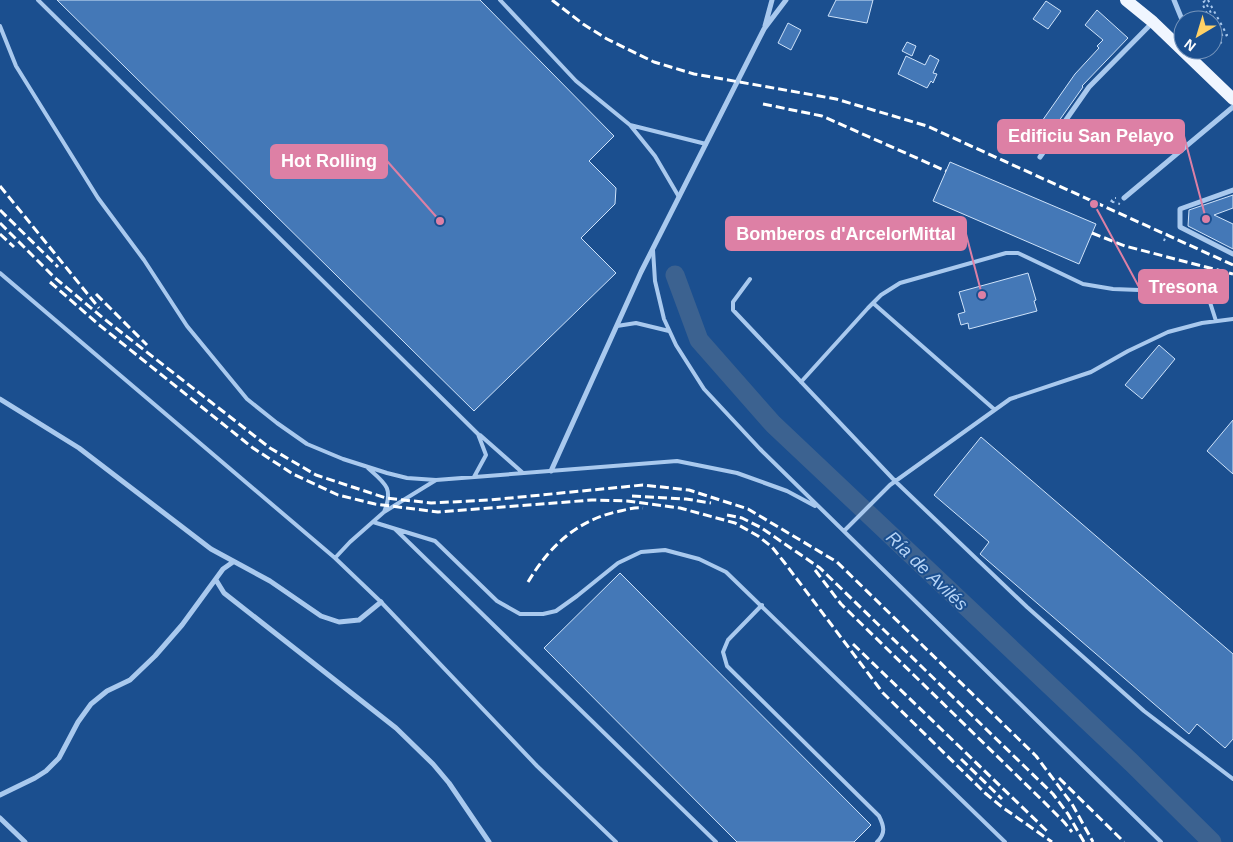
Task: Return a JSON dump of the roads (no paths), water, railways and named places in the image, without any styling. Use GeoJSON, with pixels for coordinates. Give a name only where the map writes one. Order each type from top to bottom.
{"type":"FeatureCollection","features":[{"type":"Feature","properties":{"kind":"main road"},"geometry":{"type":"LineString","coordinates":[[1126,0],[1153,22],[1233,99]]}},
{"type":"Feature","properties":{"kind":"street"},"geometry":{"type":"LineString","coordinates":[[764,29],[772,0]]}},
{"type":"Feature","properties":{"kind":"street"},"geometry":{"type":"LineString","coordinates":[[551,471],[616,326],[679,197],[764,29],[786,0]]}},
{"type":"Feature","properties":{"kind":"street"},"geometry":{"type":"LineString","coordinates":[[1040,157],[1089,88],[1153,22]]}},
{"type":"Feature","properties":{"kind":"street"},"geometry":{"type":"LineString","coordinates":[[1198,60],[1200,66]]}},
{"type":"Feature","properties":{"kind":"street"},"geometry":{"type":"LineString","coordinates":[[1124,198],[1233,107]]}},
{"type":"Feature","properties":{"kind":"street"},"geometry":{"type":"LineString","coordinates":[[1233,190],[1180,209],[1180,227],[1233,254]]}},
{"type":"Feature","properties":{"kind":"street"},"geometry":{"type":"LineString","coordinates":[[0,399],[79,448],[210,549],[270,581],[321,616],[339,622],[359,620],[381,602]]}},
{"type":"Feature","properties":{"kind":"street"},"geometry":{"type":"LineString","coordinates":[[0,795],[35,778],[59,758],[78,722],[91,704],[107,691],[130,680],[155,656],[182,625],[223,570],[232,562]]}},
{"type":"Feature","properties":{"kind":"street"},"geometry":{"type":"LineString","coordinates":[[216,580],[224,593],[396,728],[444,776],[489,842]]}},
{"type":"Feature","properties":{"kind":"street"},"geometry":{"type":"LineString","coordinates":[[0,818],[25,842]]}},
{"type":"Feature","properties":{"kind":"lane"},"geometry":{"type":"LineString","coordinates":[[38,0],[478,434],[523,474]]}},
{"type":"Feature","properties":{"kind":"lane"},"geometry":{"type":"LineString","coordinates":[[500,0],[576,81],[630,125],[655,156],[679,197]]}},
{"type":"Feature","properties":{"kind":"lane"},"geometry":{"type":"LineString","coordinates":[[0,26],[16,66],[98,198],[144,260],[187,326],[247,399],[307,444],[343,459],[407,478],[436,480],[677,461],[737,473],[788,491],[820,508]]}},
{"type":"Feature","properties":{"kind":"lane"},"geometry":{"type":"LineString","coordinates":[[630,125],[706,144]]}},
{"type":"Feature","properties":{"kind":"lane"},"geometry":{"type":"LineString","coordinates":[[653,250],[655,281],[664,319],[676,345],[704,389],[760,449],[1161,842]]}},
{"type":"Feature","properties":{"kind":"lane"},"geometry":{"type":"LineString","coordinates":[[801,382],[872,304],[900,282],[1006,253],[1018,254],[1083,284],[1112,289],[1139,290],[1166,287],[1189,290],[1208,296],[1216,321]]}},
{"type":"Feature","properties":{"kind":"lane"},"geometry":{"type":"LineString","coordinates":[[0,273],[335,558],[381,602],[537,766],[616,842]]}},
{"type":"Feature","properties":{"kind":"lane"},"geometry":{"type":"LineString","coordinates":[[750,279],[733,302],[734,310],[895,481],[1027,607],[1144,712],[1233,779]]}},
{"type":"Feature","properties":{"kind":"lane"},"geometry":{"type":"LineString","coordinates":[[872,304],[995,410]]}},
{"type":"Feature","properties":{"kind":"lane"},"geometry":{"type":"LineString","coordinates":[[844,531],[895,481],[1010,400],[1091,372],[1128,351],[1168,332],[1233,319]]}},
{"type":"Feature","properties":{"kind":"lane"},"geometry":{"type":"LineString","coordinates":[[616,326],[636,323],[669,331]]}},
{"type":"Feature","properties":{"kind":"lane"},"geometry":{"type":"LineString","coordinates":[[474,477],[486,455],[478,434]]}},
{"type":"Feature","properties":{"kind":"lane"},"geometry":{"type":"LineString","coordinates":[[366,466],[387,485],[389,498],[384,512]]}},
{"type":"Feature","properties":{"kind":"lane"},"geometry":{"type":"LineString","coordinates":[[335,558],[384,512],[436,480]]}},
{"type":"Feature","properties":{"kind":"lane"},"geometry":{"type":"LineString","coordinates":[[373,522],[436,541],[497,601],[520,614],[543,614],[556,611],[618,563],[641,552],[665,550],[699,559],[726,572],[1005,842]]}},
{"type":"Feature","properties":{"kind":"lane"},"geometry":{"type":"LineString","coordinates":[[395,529],[716,842]]}},
{"type":"Feature","properties":{"kind":"lane"},"geometry":{"type":"LineString","coordinates":[[762,606],[728,640],[722,652],[727,666],[879,816],[884,827],[882,838],[877,842]]}},
{"type":"Feature","properties":{"kind":"waterway","name":"Ría de Avilés"},"geometry":{"type":"LineString","coordinates":[[675,275],[699,340],[773,424],[1132,763],[1212,842]]}},
{"type":"Feature","properties":{"kind":"railway"},"geometry":{"type":"LineString","coordinates":[[552,0],[583,24],[607,39],[654,62],[694,74],[836,99],[927,126],[1233,265]]}},
{"type":"Feature","properties":{"kind":"railway"},"geometry":{"type":"LineString","coordinates":[[763,104],[822,116],[946,171]]}},
{"type":"Feature","properties":{"kind":"railway"},"geometry":{"type":"LineString","coordinates":[[0,186],[99,308]]}},
{"type":"Feature","properties":{"kind":"railway"},"geometry":{"type":"LineString","coordinates":[[0,210],[58,267]]}},
{"type":"Feature","properties":{"kind":"railway"},"geometry":{"type":"LineString","coordinates":[[0,223],[54,277],[103,318],[270,448],[316,475],[386,498],[431,503],[490,500],[643,485],[689,490],[748,509],[837,562],[1036,756],[1072,804],[1093,842]]}},
{"type":"Feature","properties":{"kind":"railway"},"geometry":{"type":"LineString","coordinates":[[1092,233],[1125,246],[1233,274]]}},
{"type":"Feature","properties":{"kind":"railway"},"geometry":{"type":"LineString","coordinates":[[0,234],[14,247]]}},
{"type":"Feature","properties":{"kind":"railway"},"geometry":{"type":"LineString","coordinates":[[50,282],[98,324],[253,448],[293,474],[338,495],[375,504],[438,512],[592,500],[627,501],[680,508],[735,523],[758,536],[772,547],[883,693],[985,793],[1052,842]]}},
{"type":"Feature","properties":{"kind":"railway"},"geometry":{"type":"LineString","coordinates":[[96,294],[147,345]]}},
{"type":"Feature","properties":{"kind":"railway"},"geometry":{"type":"LineString","coordinates":[[632,496],[686,499],[711,503]]}},
{"type":"Feature","properties":{"kind":"railway"},"geometry":{"type":"LineString","coordinates":[[528,582],[545,558],[565,537],[576,529],[602,516],[630,509],[643,508]]}},
{"type":"Feature","properties":{"kind":"railway"},"geometry":{"type":"LineString","coordinates":[[727,515],[742,518],[760,527],[820,568],[1053,794],[1068,814],[1084,842]]}},
{"type":"Feature","properties":{"kind":"railway"},"geometry":{"type":"LineString","coordinates":[[815,570],[841,604],[1043,801],[1072,832]]}},
{"type":"Feature","properties":{"kind":"railway"},"geometry":{"type":"LineString","coordinates":[[853,644],[1049,833]]}},
{"type":"Feature","properties":{"kind":"railway"},"geometry":{"type":"LineString","coordinates":[[961,759],[1002,799]]}},
{"type":"Feature","properties":{"kind":"railway"},"geometry":{"type":"LineString","coordinates":[[1059,778],[1124,842]]}},
{"type":"Feature","properties":{"kind":"place","name":"Tresona"},"geometry":{"type":"Point","coordinates":[1094,204]}},
{"type":"Feature","properties":{"kind":"place","name":"Edificiu San Pelayo"},"geometry":{"type":"Point","coordinates":[1206,219]}},
{"type":"Feature","properties":{"kind":"place","name":"Hot Rolling"},"geometry":{"type":"Point","coordinates":[440,221]}},
{"type":"Feature","properties":{"kind":"place","name":"Bomberos d'ArcelorMittal"},"geometry":{"type":"Point","coordinates":[982,295]}}]}
